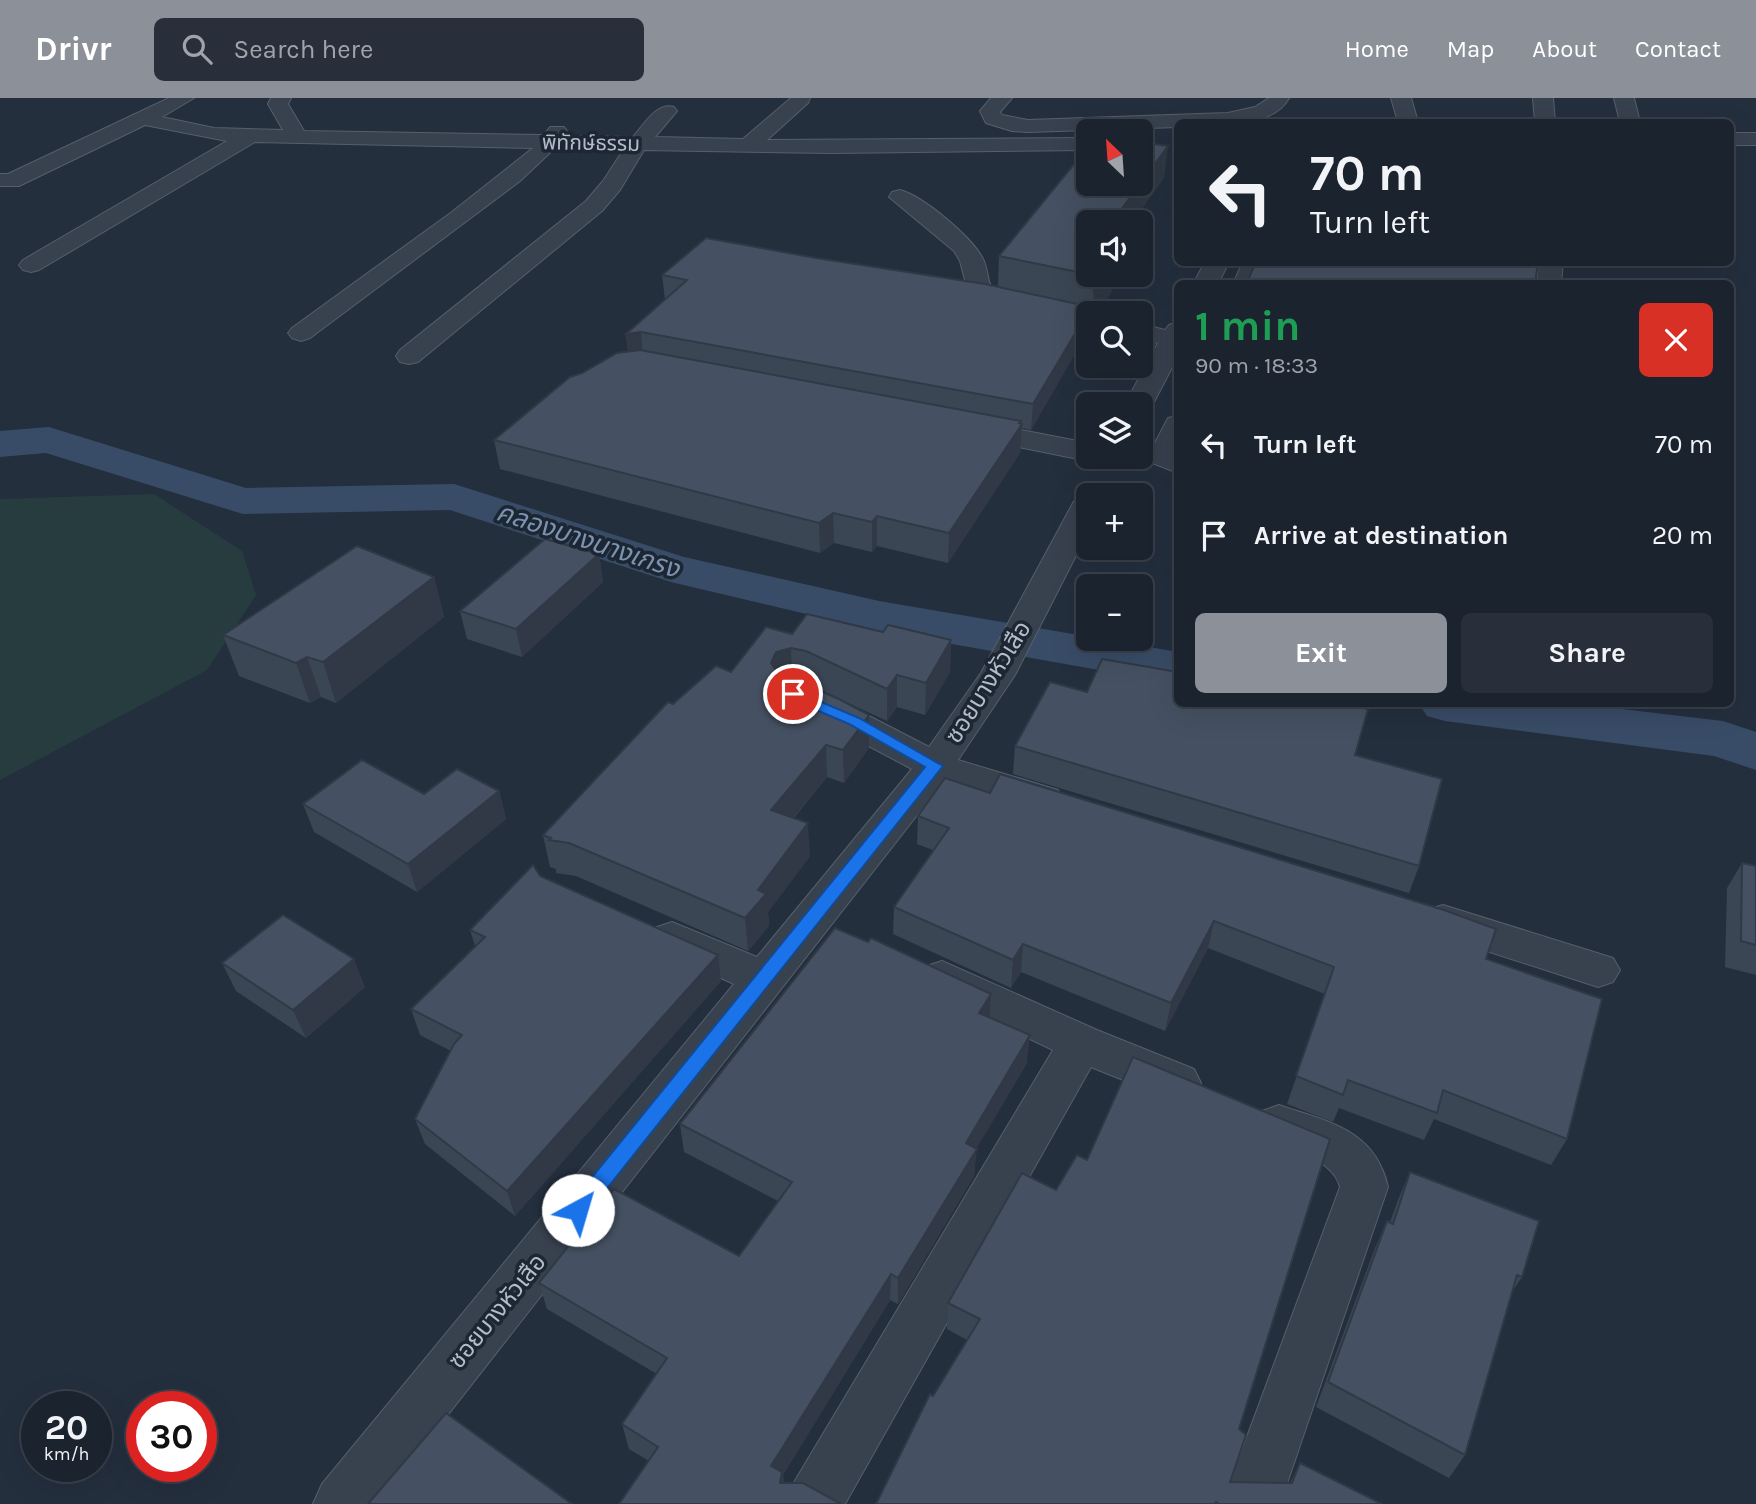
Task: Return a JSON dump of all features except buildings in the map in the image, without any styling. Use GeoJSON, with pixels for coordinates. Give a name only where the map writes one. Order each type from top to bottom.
{"type":"FeatureCollection","features":[{"type":"Feature","properties":{"kind":"street"},"geometry":{"type":"LineString","coordinates":[[0,180],[10,181],[184,98]]}},
{"type":"Feature","properties":{"kind":"street"},"geometry":{"type":"LineString","coordinates":[[281,98],[278,104],[297,137]]}},
{"type":"Feature","properties":{"kind":"street"},"geometry":{"type":"LineString","coordinates":[[1002,98],[990,114],[1000,123],[1076,124]]}},
{"type":"Feature","properties":{"kind":"street"},"geometry":{"type":"LineString","coordinates":[[1203,119],[1245,117],[1275,105],[1279,98]]}},
{"type":"Feature","properties":{"kind":"street"},"geometry":{"type":"LineString","coordinates":[[1401,98],[1407,119]]}},
{"type":"Feature","properties":{"kind":"street"},"geometry":{"type":"LineString","coordinates":[[1543,98],[1545,119]]}},
{"type":"Feature","properties":{"kind":"street"},"geometry":{"type":"LineString","coordinates":[[1624,98],[1629,119]]}},
{"type":"Feature","properties":{"kind":"street"},"geometry":{"type":"LineString","coordinates":[[748,146],[801,99]]}},
{"type":"Feature","properties":{"kind":"street"},"geometry":{"type":"LineString","coordinates":[[409,356],[594,206],[612,185],[636,145],[667,111]]}},
{"type":"Feature","properties":{"kind":"street"},"geometry":{"type":"LineString","coordinates":[[301,333],[421,247],[550,143],[564,118]]}},
{"type":"Feature","properties":{"kind":"street","name":"พิทักษ์ธรรม"},"geometry":{"type":"LineString","coordinates":[[143,119],[214,134],[250,136],[832,147],[1076,144]]}},
{"type":"Feature","properties":{"kind":"street"},"geometry":{"type":"LineString","coordinates":[[1153,121],[1174,120]]}},
{"type":"Feature","properties":{"kind":"street"},"geometry":{"type":"LineString","coordinates":[[139,144],[170,126]]}},
{"type":"Feature","properties":{"kind":"street"},"geometry":{"type":"LineString","coordinates":[[31,265],[250,136]]}},
{"type":"Feature","properties":{"kind":"street"},"geometry":{"type":"LineString","coordinates":[[1734,139],[1756,139]]}},
{"type":"Feature","properties":{"kind":"street"},"geometry":{"type":"LineString","coordinates":[[395,159],[424,140]]}},
{"type":"Feature","properties":{"kind":"street"},"geometry":{"type":"LineString","coordinates":[[900,197],[957,241],[971,258],[980,292],[988,299],[1076,318]]}},
{"type":"Feature","properties":{"kind":"street"},"geometry":{"type":"LineString","coordinates":[[1153,333],[1174,334]]}},
{"type":"Feature","properties":{"kind":"street"},"geometry":{"type":"LineString","coordinates":[[1145,392],[1174,336]]}},
{"type":"Feature","properties":{"kind":"street"},"geometry":{"type":"LineString","coordinates":[[940,424],[1076,450]]}},
{"type":"Feature","properties":{"kind":"street"},"geometry":{"type":"LineString","coordinates":[[1161,456],[1174,432]]}},
{"type":"Feature","properties":{"kind":"street","name":"ซอยบางหัวเสือ"},"geometry":{"type":"LineString","coordinates":[[342,1504],[764,979],[831,927],[997,675],[1076,527]]}},
{"type":"Feature","properties":{"kind":"street"},"geometry":{"type":"LineString","coordinates":[[793,694],[854,721],[935,766],[1076,808]]}},
{"type":"Feature","properties":{"kind":"street"},"geometry":{"type":"LineString","coordinates":[[1405,909],[1598,970]]}},
{"type":"Feature","properties":{"kind":"street"},"geometry":{"type":"LineString","coordinates":[[637,923],[764,979]]}},
{"type":"Feature","properties":{"kind":"street"},"geometry":{"type":"LineString","coordinates":[[911,964],[1081,1043],[1336,1148],[1352,1158],[1363,1174],[1364,1187],[1251,1504]]}},
{"type":"Feature","properties":{"kind":"street"},"geometry":{"type":"LineString","coordinates":[[813,1504],[1081,1043]]}},
{"type":"Feature","properties":{"kind":"green space"},"geometry":{"type":"Polygon","coordinates":[[[154,494],[242,551],[256,595],[207,670],[0,780],[0,499],[154,494]]]}},
{"type":"Feature","properties":{"kind":"waterway","name":"คลองบางนางเกรง"},"geometry":{"type":"LineString","coordinates":[[0,444],[49,440],[243,501],[454,497],[671,568],[879,616],[1174,667]]}},
{"type":"Feature","properties":{"kind":"waterway","name":"คลองบางนางเกรง"},"geometry":{"type":"LineString","coordinates":[[1469,707],[1723,739],[1756,752]]}},
{"type":"Feature","properties":{"kind":"route"},"geometry":{"type":"LineString","coordinates":[[578,1210],[935,766],[854,721],[793,694]]}}]}
